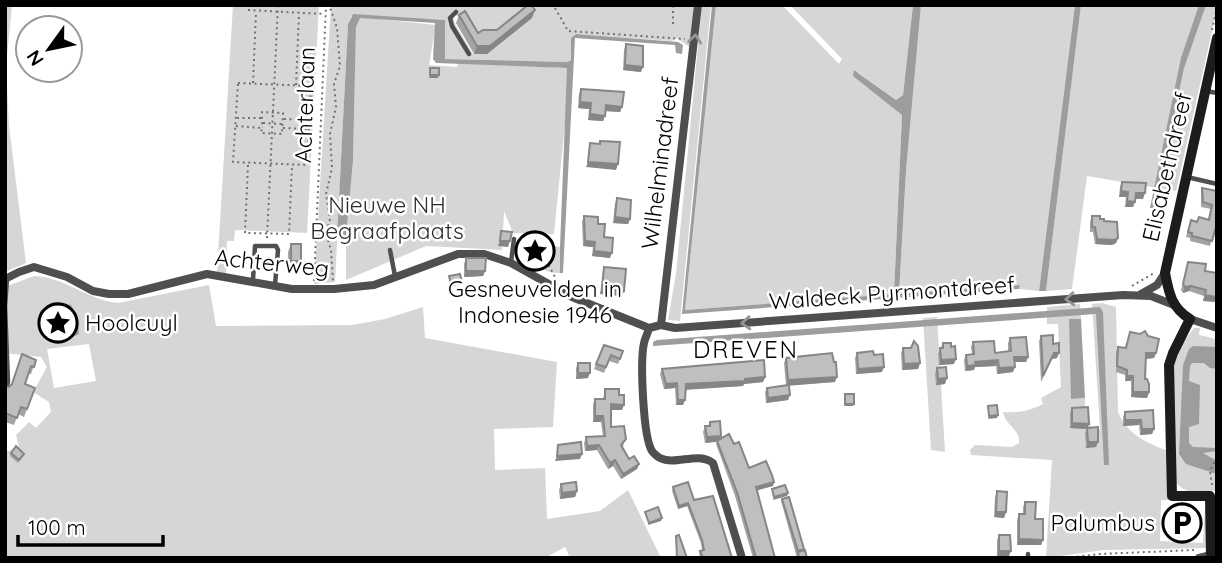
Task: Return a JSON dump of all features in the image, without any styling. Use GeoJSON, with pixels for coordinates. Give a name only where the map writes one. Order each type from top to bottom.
{"type":"FeatureCollection","features":[{"type":"Feature","properties":{"kind":"street","name":"Wilhelminadreef"},"geometry":{"type":"LineString","coordinates":[[661,325],[698,5]]}},
{"type":"Feature","properties":{"kind":"street","name":"Elisabethdreef"},"geometry":{"type":"LineString","coordinates":[[1174,305],[1165,273],[1186,176],[1211,92],[1217,38]]}},
{"type":"Feature","properties":{"kind":"street","name":"Achterweg"},"geometry":{"type":"LineString","coordinates":[[6,279],[34,267],[67,277],[93,291],[109,294],[128,294],[207,274],[313,290],[334,289],[374,285],[458,254],[484,254],[511,262],[561,292],[649,328]]}},
{"type":"Feature","properties":{"kind":"street"},"geometry":{"type":"LineString","coordinates":[[1138,295],[1157,285],[1165,273]]}},
{"type":"Feature","properties":{"kind":"street","name":"Waldeck Pyrmontdreef"},"geometry":{"type":"LineString","coordinates":[[649,328],[661,325],[675,328],[1138,295],[1151,296],[1174,305]]}},
{"type":"Feature","properties":{"kind":"street"},"geometry":{"type":"LineString","coordinates":[[1174,305],[1190,319],[1217,328]]}},
{"type":"Feature","properties":{"kind":"street"},"geometry":{"type":"LineString","coordinates":[[1190,319],[1169,365],[1171,496],[1214,496],[1213,554],[1199,558]]}},
{"type":"Feature","properties":{"kind":"street"},"geometry":{"type":"LineString","coordinates":[[649,328],[644,344],[643,373],[645,420],[651,451],[658,458],[666,460],[702,459],[713,463],[742,558]]}},
{"type":"Feature","properties":{"kind":"lane"},"geometry":{"type":"LineString","coordinates":[[456,12],[450,18],[452,26],[469,54]]}},
{"type":"Feature","properties":{"kind":"lane"},"geometry":{"type":"LineString","coordinates":[[1186,176],[1217,184]]}},
{"type":"Feature","properties":{"kind":"lane"},"geometry":{"type":"LineString","coordinates":[[511,262],[514,239]]}},
{"type":"Feature","properties":{"kind":"lane"},"geometry":{"type":"LineString","coordinates":[[253,280],[254,248],[257,245],[275,246],[278,250],[275,285]]}},
{"type":"Feature","properties":{"kind":"lane"},"geometry":{"type":"LineString","coordinates":[[390,250],[395,277]]}},
{"type":"Feature","properties":{"kind":"lane"},"geometry":{"type":"LineString","coordinates":[[5,390],[8,382],[6,279]]}},
{"type":"Feature","properties":{"kind":"path"},"geometry":{"type":"LineString","coordinates":[[267,245],[278,5]]}},
{"type":"Feature","properties":{"kind":"path"},"geometry":{"type":"LineString","coordinates":[[326,5],[331,10],[337,28],[340,66],[334,83],[336,107],[330,134],[332,168],[326,194],[330,219],[326,233],[331,250],[334,289]]}},
{"type":"Feature","properties":{"kind":"path","name":"Achterlaan"},"geometry":{"type":"LineString","coordinates":[[313,290],[326,5]]}},
{"type":"Feature","properties":{"kind":"path"},"geometry":{"type":"LineString","coordinates":[[673,5],[673,24]]}},
{"type":"Feature","properties":{"kind":"path"},"geometry":{"type":"LineString","coordinates":[[555,8],[568,31],[686,39]]}},
{"type":"Feature","properties":{"kind":"path"},"geometry":{"type":"LineString","coordinates":[[248,10],[325,14]]}},
{"type":"Feature","properties":{"kind":"path"},"geometry":{"type":"LineString","coordinates":[[253,83],[256,11]]}},
{"type":"Feature","properties":{"kind":"path"},"geometry":{"type":"LineString","coordinates":[[296,85],[299,13]]}},
{"type":"Feature","properties":{"kind":"path"},"geometry":{"type":"LineString","coordinates":[[238,83],[253,83],[311,86],[307,165],[233,162],[238,83]]}},
{"type":"Feature","properties":{"kind":"path"},"geometry":{"type":"LineString","coordinates":[[262,112],[273,113],[283,113],[282,134],[261,133],[262,112]]}},
{"type":"Feature","properties":{"kind":"path"},"geometry":{"type":"LineString","coordinates":[[236,118],[262,118]]}},
{"type":"Feature","properties":{"kind":"path"},"geometry":{"type":"LineString","coordinates":[[283,119],[309,120]]}},
{"type":"Feature","properties":{"kind":"path"},"geometry":{"type":"LineString","coordinates":[[262,123],[282,124]]}},
{"type":"Feature","properties":{"kind":"path"},"geometry":{"type":"LineString","coordinates":[[235,126],[261,128]]}},
{"type":"Feature","properties":{"kind":"path"},"geometry":{"type":"LineString","coordinates":[[282,128],[308,129]]}},
{"type":"Feature","properties":{"kind":"path"},"geometry":{"type":"LineString","coordinates":[[248,163],[245,233],[289,234],[292,165]]}},
{"type":"Feature","properties":{"kind":"path"},"geometry":{"type":"LineString","coordinates":[[513,249],[520,248],[547,262],[561,292]]}},
{"type":"Feature","properties":{"kind":"path"},"geometry":{"type":"LineString","coordinates":[[1214,496],[1210,471],[1216,458]]}},
{"type":"Feature","properties":{"kind":"path"},"geometry":{"type":"LineString","coordinates":[[1066,558],[1100,554],[1213,554]]}},
{"type":"Feature","properties":{"kind":"green space"},"geometry":{"type":"Polygon","coordinates":[[[5,5],[12,5],[6,67],[9,126],[26,263],[5,272],[5,5]]]}},
{"type":"Feature","properties":{"kind":"green space"},"geometry":{"type":"Polygon","coordinates":[[[233,5],[319,5],[307,233],[235,230],[234,241],[227,241],[226,274],[217,272],[233,5]]]}},
{"type":"Feature","properties":{"kind":"green space"},"geometry":{"type":"Polygon","coordinates":[[[331,5],[694,5],[691,48],[675,37],[675,40],[671,41],[576,34],[571,38],[569,62],[445,59],[445,20],[351,16],[348,24],[335,282],[314,284],[331,5]],[[453,15],[455,24],[473,54],[487,54],[532,18],[490,41],[484,39],[458,16],[453,15]]]}},
{"type":"Feature","properties":{"kind":"green space"},"geometry":{"type":"Polygon","coordinates":[[[702,5],[711,5],[680,321],[668,320],[676,274],[702,5]]]}},
{"type":"Feature","properties":{"kind":"green space"},"geometry":{"type":"Polygon","coordinates":[[[716,5],[782,5],[839,64],[842,59],[790,5],[913,5],[903,95],[896,100],[855,70],[902,114],[894,294],[685,310],[716,5]]]}},
{"type":"Feature","properties":{"kind":"green space"},"geometry":{"type":"Polygon","coordinates":[[[921,5],[1075,5],[1039,291],[1019,289],[1020,285],[899,294],[906,171],[921,5]]]}},
{"type":"Feature","properties":{"kind":"green space"},"geometry":{"type":"Polygon","coordinates":[[[1081,5],[1217,5],[1217,9],[1176,191],[1087,176],[1072,289],[1046,291],[1081,5]]]}},
{"type":"Feature","properties":{"kind":"green space","name":"Nieuwe NH Begraafplaats"},"geometry":{"type":"Polygon","coordinates":[[[360,17],[436,25],[429,65],[457,67],[458,63],[567,68],[567,104],[554,234],[513,233],[504,211],[502,250],[426,246],[346,280],[346,238],[353,161],[356,27],[360,17]]]}},
{"type":"Feature","properties":{"kind":"green space"},"geometry":{"type":"Polygon","coordinates":[[[518,239],[560,247],[560,273],[543,270],[518,255],[518,239]]]}},
{"type":"Feature","properties":{"kind":"green space"},"geometry":{"type":"Polygon","coordinates":[[[34,276],[45,277],[96,298],[118,303],[209,285],[216,326],[352,325],[385,319],[423,307],[425,338],[557,362],[553,427],[494,429],[495,470],[545,468],[547,519],[600,511],[628,490],[661,558],[570,558],[565,547],[545,558],[5,558],[5,450],[19,448],[16,435],[29,422],[36,428],[51,412],[49,402],[33,392],[47,367],[41,357],[5,353],[5,287],[34,276]],[[89,344],[47,349],[54,388],[96,381],[89,344]]]}},
{"type":"Feature","properties":{"kind":"green space"},"geometry":{"type":"Polygon","coordinates":[[[1102,303],[1116,307],[1118,412],[1127,427],[1138,437],[1168,451],[1168,500],[1161,500],[1160,541],[1203,543],[1205,505],[1207,548],[1104,550],[1046,558],[1052,460],[971,455],[970,450],[975,445],[1012,447],[1019,443],[1018,435],[1003,412],[1024,411],[1043,404],[1041,398],[1061,387],[1058,324],[1047,324],[1047,307],[1080,304],[1081,319],[1069,320],[1072,399],[1085,398],[1085,419],[1090,419],[1091,430],[1100,429],[1092,304],[1102,303]]]}},
{"type":"Feature","properties":{"kind":"green space"},"geometry":{"type":"Polygon","coordinates":[[[937,317],[945,452],[931,450],[923,318],[937,317]]]}},
{"type":"Feature","properties":{"kind":"green space"},"geometry":{"type":"Polygon","coordinates":[[[1194,328],[1200,328],[1199,335],[1217,339],[1217,491],[1188,491],[1175,481],[1173,366],[1181,345],[1194,328]]]}},
{"type":"Feature","properties":{"kind":"shaded area"},"geometry":{"type":"Polygon","coordinates":[[[712,5],[716,5],[685,310],[894,294],[902,115],[853,76],[854,70],[896,100],[903,95],[913,5],[921,5],[906,171],[899,294],[1020,285],[1019,289],[682,314],[712,5]]]}},
{"type":"Feature","properties":{"kind":"shaded area"},"geometry":{"type":"Polygon","coordinates":[[[1075,5],[1081,5],[1046,291],[1039,291],[1075,5]]]}},
{"type":"Feature","properties":{"kind":"shaded area"},"geometry":{"type":"Polygon","coordinates":[[[1199,5],[1206,5],[1184,68],[1154,208],[1150,208],[1181,58],[1199,5]]]}},
{"type":"Feature","properties":{"kind":"shaded area"},"geometry":{"type":"Polygon","coordinates":[[[353,14],[445,20],[445,59],[568,62],[571,60],[571,38],[576,34],[678,42],[683,45],[682,54],[676,53],[675,45],[575,38],[563,273],[560,273],[560,247],[567,68],[436,63],[433,59],[435,23],[360,18],[356,27],[353,161],[346,238],[337,238],[348,24],[353,14]]]}},
{"type":"Feature","properties":{"kind":"shaded area","name":"Hoolcuyl"},"geometry":{"type":"Polygon","coordinates":[[[53,302],[71,305],[78,320],[79,334],[51,339],[39,327],[40,311],[53,302]]]}},
{"type":"Feature","properties":{"kind":"shaded area"},"geometry":{"type":"Polygon","coordinates":[[[1100,307],[1103,312],[1109,465],[1104,465],[1096,314],[653,346],[653,342],[657,340],[1100,307]]]}},
{"type":"Feature","properties":{"kind":"shaded area"},"geometry":{"type":"Polygon","coordinates":[[[1069,319],[1081,319],[1085,398],[1071,399],[1069,319]]]}},
{"type":"Feature","properties":{"kind":"shaded area"},"geometry":{"type":"Polygon","coordinates":[[[1193,346],[1217,347],[1217,369],[1204,363],[1192,363],[1190,366],[1189,381],[1200,385],[1199,424],[1189,427],[1189,443],[1193,447],[1217,448],[1216,451],[1203,453],[1217,461],[1217,474],[1186,464],[1179,454],[1183,365],[1189,349],[1193,346]]]}},
{"type":"Feature","properties":{"kind":"building"},"geometry":{"type":"Polygon","coordinates":[[[528,5],[535,10],[490,46],[477,46],[459,15],[465,11],[478,33],[483,30],[497,30],[528,5]]]}},
{"type":"Feature","properties":{"kind":"building"},"geometry":{"type":"Polygon","coordinates":[[[626,44],[643,46],[643,67],[625,65],[626,44]]]}},
{"type":"Feature","properties":{"kind":"building"},"geometry":{"type":"Polygon","coordinates":[[[430,68],[439,68],[439,75],[430,75],[430,68]]]}},
{"type":"Feature","properties":{"kind":"building"},"geometry":{"type":"Polygon","coordinates":[[[581,89],[624,92],[622,107],[606,105],[605,116],[590,114],[591,103],[580,102],[581,89]]]}},
{"type":"Feature","properties":{"kind":"building"},"geometry":{"type":"Polygon","coordinates":[[[600,141],[620,142],[618,164],[588,162],[590,143],[600,144],[600,141]]]}},
{"type":"Feature","properties":{"kind":"building"},"geometry":{"type":"Polygon","coordinates":[[[1122,182],[1146,183],[1145,193],[1136,193],[1135,202],[1127,201],[1128,192],[1121,191],[1122,182]]]}},
{"type":"Feature","properties":{"kind":"building"},"geometry":{"type":"Polygon","coordinates":[[[1202,188],[1217,191],[1217,227],[1212,241],[1192,236],[1192,233],[1188,232],[1191,220],[1197,222],[1199,217],[1209,220],[1212,205],[1203,202],[1202,188]]]}},
{"type":"Feature","properties":{"kind":"building"},"geometry":{"type":"Polygon","coordinates":[[[617,198],[631,200],[630,219],[615,217],[617,198]]]}},
{"type":"Feature","properties":{"kind":"building"},"geometry":{"type":"Polygon","coordinates":[[[584,216],[598,217],[598,224],[605,224],[604,237],[613,238],[612,253],[594,251],[595,242],[585,241],[584,216]]]}},
{"type":"Feature","properties":{"kind":"building"},"geometry":{"type":"Polygon","coordinates":[[[1092,216],[1117,222],[1118,238],[1097,239],[1095,227],[1092,227],[1092,216]]]}},
{"type":"Feature","properties":{"kind":"building"},"geometry":{"type":"Polygon","coordinates":[[[501,231],[512,232],[510,241],[500,241],[501,231]]]}},
{"type":"Feature","properties":{"kind":"building"},"geometry":{"type":"Polygon","coordinates":[[[291,244],[301,244],[301,261],[291,261],[291,244]]]}},
{"type":"Feature","properties":{"kind":"building"},"geometry":{"type":"Polygon","coordinates":[[[466,258],[486,258],[485,271],[466,271],[466,258]]]}},
{"type":"Feature","properties":{"kind":"building"},"geometry":{"type":"Polygon","coordinates":[[[1188,262],[1206,264],[1205,271],[1217,273],[1217,297],[1205,295],[1206,290],[1185,287],[1183,284],[1188,262]]]}},
{"type":"Feature","properties":{"kind":"building"},"geometry":{"type":"Polygon","coordinates":[[[604,267],[626,269],[624,291],[602,288],[604,267]]]}},
{"type":"Feature","properties":{"kind":"building"},"geometry":{"type":"Polygon","coordinates":[[[460,274],[462,282],[451,284],[449,276],[460,274]]]}},
{"type":"Feature","properties":{"kind":"building"},"geometry":{"type":"Polygon","coordinates":[[[1145,331],[1148,336],[1159,339],[1156,353],[1146,353],[1145,379],[1149,384],[1149,392],[1133,392],[1133,376],[1127,376],[1127,370],[1117,366],[1118,347],[1126,348],[1130,332],[1140,334],[1145,331]]]}},
{"type":"Feature","properties":{"kind":"building"},"geometry":{"type":"Polygon","coordinates":[[[1053,335],[1053,344],[1059,343],[1059,353],[1054,353],[1043,376],[1041,336],[1053,335]]]}},
{"type":"Feature","properties":{"kind":"building"},"geometry":{"type":"Polygon","coordinates":[[[1026,337],[1028,357],[1014,357],[1015,367],[999,368],[998,360],[975,362],[976,365],[967,366],[966,355],[974,354],[973,342],[994,341],[995,353],[1011,351],[1010,338],[1026,337]]]}},
{"type":"Feature","properties":{"kind":"building"},"geometry":{"type":"Polygon","coordinates":[[[914,341],[918,346],[920,363],[904,364],[903,348],[911,348],[914,341]]]}},
{"type":"Feature","properties":{"kind":"building"},"geometry":{"type":"Polygon","coordinates":[[[943,343],[955,346],[956,359],[941,360],[940,348],[943,348],[943,343]]]}},
{"type":"Feature","properties":{"kind":"building"},"geometry":{"type":"Polygon","coordinates":[[[604,345],[623,351],[620,359],[611,355],[606,367],[596,364],[604,345]]]}},
{"type":"Feature","properties":{"kind":"building"},"geometry":{"type":"Polygon","coordinates":[[[873,351],[874,355],[883,354],[884,367],[858,369],[857,353],[873,351]]]}},
{"type":"Feature","properties":{"kind":"building"},"geometry":{"type":"Polygon","coordinates":[[[832,353],[837,377],[788,380],[786,358],[832,353]]]}},
{"type":"Feature","properties":{"kind":"building"},"geometry":{"type":"Polygon","coordinates":[[[22,354],[36,360],[25,384],[35,388],[27,409],[21,407],[17,418],[5,413],[5,386],[12,384],[22,354]]]}},
{"type":"Feature","properties":{"kind":"building"},"geometry":{"type":"Polygon","coordinates":[[[764,360],[765,377],[745,381],[686,384],[685,400],[678,400],[677,383],[666,384],[662,369],[764,360]]]}},
{"type":"Feature","properties":{"kind":"building"},"geometry":{"type":"Polygon","coordinates":[[[578,363],[590,363],[590,373],[578,373],[578,363]]]}},
{"type":"Feature","properties":{"kind":"building"},"geometry":{"type":"Polygon","coordinates":[[[946,367],[947,378],[938,379],[937,368],[946,367]]]}},
{"type":"Feature","properties":{"kind":"building"},"geometry":{"type":"Polygon","coordinates":[[[789,385],[790,395],[768,398],[767,388],[789,385]]]}},
{"type":"Feature","properties":{"kind":"building"},"geometry":{"type":"Polygon","coordinates":[[[605,389],[619,389],[619,395],[624,395],[624,405],[611,404],[611,427],[624,426],[626,439],[621,445],[629,459],[634,456],[639,464],[623,474],[615,460],[610,463],[599,445],[587,446],[586,437],[605,436],[603,416],[595,416],[595,399],[605,399],[605,389]]]}},
{"type":"Feature","properties":{"kind":"building"},"geometry":{"type":"Polygon","coordinates":[[[845,394],[854,394],[854,404],[845,404],[845,394]]]}},
{"type":"Feature","properties":{"kind":"building"},"geometry":{"type":"Polygon","coordinates":[[[997,405],[998,415],[989,416],[988,406],[997,405]]]}},
{"type":"Feature","properties":{"kind":"building"},"geometry":{"type":"Polygon","coordinates":[[[1088,407],[1089,424],[1072,423],[1072,408],[1088,407]]]}},
{"type":"Feature","properties":{"kind":"building"},"geometry":{"type":"Polygon","coordinates":[[[1153,410],[1154,429],[1142,429],[1141,420],[1125,420],[1125,412],[1153,410]]]}},
{"type":"Feature","properties":{"kind":"building"},"geometry":{"type":"Polygon","coordinates":[[[720,421],[721,436],[707,437],[705,426],[710,426],[710,422],[720,421]]]}},
{"type":"Feature","properties":{"kind":"building"},"geometry":{"type":"Polygon","coordinates":[[[1098,427],[1098,442],[1088,442],[1087,428],[1098,427]]]}},
{"type":"Feature","properties":{"kind":"building"},"geometry":{"type":"Polygon","coordinates":[[[729,434],[734,444],[739,442],[749,468],[766,461],[772,475],[774,482],[756,487],[775,558],[756,558],[737,492],[717,441],[729,434]]]}},
{"type":"Feature","properties":{"kind":"building"},"geometry":{"type":"Polygon","coordinates":[[[581,442],[582,454],[557,456],[558,445],[581,442]]]}},
{"type":"Feature","properties":{"kind":"building"},"geometry":{"type":"Polygon","coordinates":[[[16,446],[24,454],[19,460],[11,453],[16,446]]]}},
{"type":"Feature","properties":{"kind":"building"},"geometry":{"type":"Polygon","coordinates":[[[576,482],[577,491],[562,493],[561,484],[576,482]]]}},
{"type":"Feature","properties":{"kind":"building"},"geometry":{"type":"Polygon","coordinates":[[[688,482],[694,500],[713,496],[732,558],[703,558],[700,551],[704,550],[702,540],[688,503],[679,506],[673,487],[688,482]]]}},
{"type":"Feature","properties":{"kind":"building"},"geometry":{"type":"Polygon","coordinates":[[[785,485],[788,493],[774,497],[772,489],[785,485]]]}},
{"type":"Feature","properties":{"kind":"building"},"geometry":{"type":"Polygon","coordinates":[[[997,491],[1007,492],[1006,512],[996,512],[997,491]]]}},
{"type":"Feature","properties":{"kind":"building"},"geometry":{"type":"Polygon","coordinates":[[[789,497],[804,549],[798,551],[782,499],[789,497]]]}},
{"type":"Feature","properties":{"kind":"building"},"geometry":{"type":"Polygon","coordinates":[[[1025,502],[1036,502],[1035,519],[1043,519],[1043,540],[1019,539],[1019,514],[1025,514],[1025,502]]]}},
{"type":"Feature","properties":{"kind":"building"},"geometry":{"type":"Polygon","coordinates":[[[658,507],[662,518],[649,523],[645,512],[658,507]]]}},
{"type":"Feature","properties":{"kind":"building"},"geometry":{"type":"Polygon","coordinates":[[[679,535],[687,558],[677,558],[676,536],[679,535]]]}},
{"type":"Feature","properties":{"kind":"building"},"geometry":{"type":"Polygon","coordinates":[[[999,535],[1010,535],[1011,551],[999,551],[999,535]]]}},
{"type":"Feature","properties":{"kind":"building"},"geometry":{"type":"Polygon","coordinates":[[[805,550],[807,558],[799,558],[798,552],[805,550]]]}},
{"type":"Feature","properties":{"kind":"place","name":"Gesneuvelden in Indonesie 1946"},"geometry":{"type":"Point","coordinates":[535,251]}},
{"type":"Feature","properties":{"kind":"place","name":"Hoolcuyl"},"geometry":{"type":"Point","coordinates":[58,323]}},
{"type":"Feature","properties":{"kind":"place","name":"Palumbus"},"geometry":{"type":"Point","coordinates":[1182,523]}},
{"type":"Feature","properties":{"kind":"district","name":"DREVEN"},"geometry":{"type":"Point","coordinates":[746,350]}}]}
